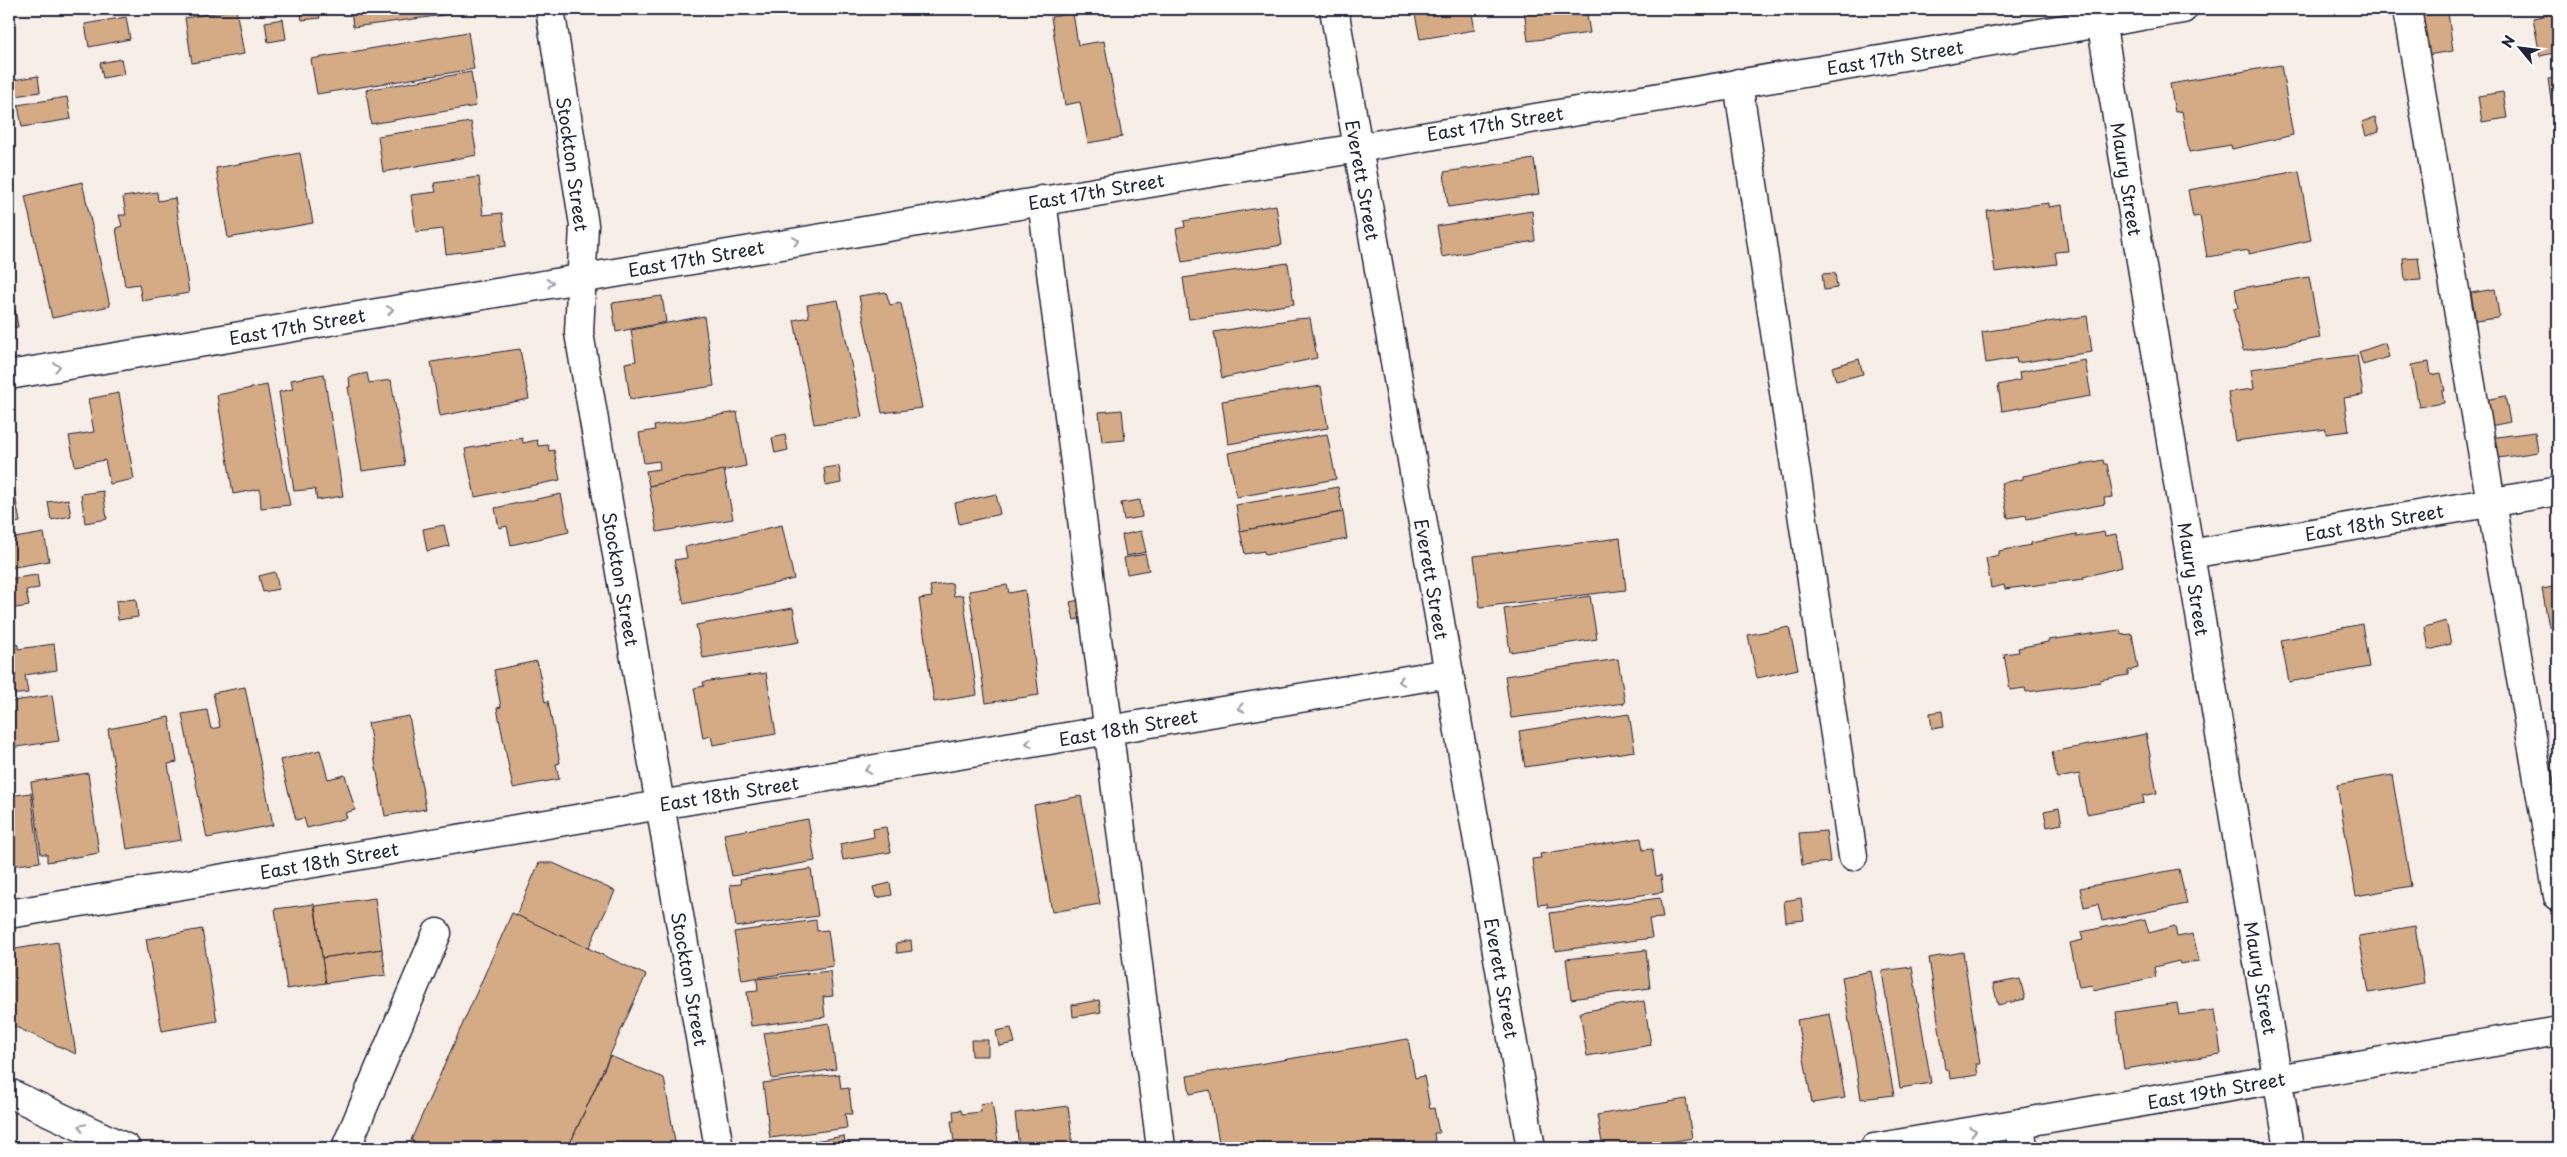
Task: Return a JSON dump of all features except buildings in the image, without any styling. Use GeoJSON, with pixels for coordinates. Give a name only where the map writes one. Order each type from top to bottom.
{"type":"FeatureCollection","features":[{"type":"Feature","properties":{"kind":"street","name":"Stockton Street"},"geometry":{"type":"LineString","coordinates":[[550,9],[584,225],[579,334],[719,1148]]}},
{"type":"Feature","properties":{"kind":"street","name":"Everett Street"},"geometry":{"type":"LineString","coordinates":[[1334,9],[1531,1148]]}},
{"type":"Feature","properties":{"kind":"street","name":"East 17th Street"},"geometry":{"type":"LineString","coordinates":[[9,375],[1738,83],[2100,16],[2183,9]]}},
{"type":"Feature","properties":{"kind":"street"},"geometry":{"type":"LineString","coordinates":[[2407,9],[2558,896]]}},
{"type":"Feature","properties":{"kind":"street","name":"Maury Street"},"geometry":{"type":"LineString","coordinates":[[2100,16],[2289,1148]]}},
{"type":"Feature","properties":{"kind":"street"},"geometry":{"type":"LineString","coordinates":[[1738,83],[1853,856]]}},
{"type":"Feature","properties":{"kind":"street"},"geometry":{"type":"LineString","coordinates":[[1042,200],[1161,1148]]}},
{"type":"Feature","properties":{"kind":"street","name":"East 18th Street"},"geometry":{"type":"LineString","coordinates":[[2190,554],[2558,491]]}},
{"type":"Feature","properties":{"kind":"street","name":"East 18th Street"},"geometry":{"type":"LineString","coordinates":[[9,914],[1449,673]]}},
{"type":"Feature","properties":{"kind":"street"},"geometry":{"type":"LineString","coordinates":[[354,1148],[348,1145],[437,933]]}},
{"type":"Feature","properties":{"kind":"street","name":"East 19th Street"},"geometry":{"type":"LineString","coordinates":[[1874,1148],[2022,1136],[2278,1080],[2558,1031]]}},
{"type":"Feature","properties":{"kind":"street"},"geometry":{"type":"LineString","coordinates":[[9,1093],[126,1148]]}}]}
